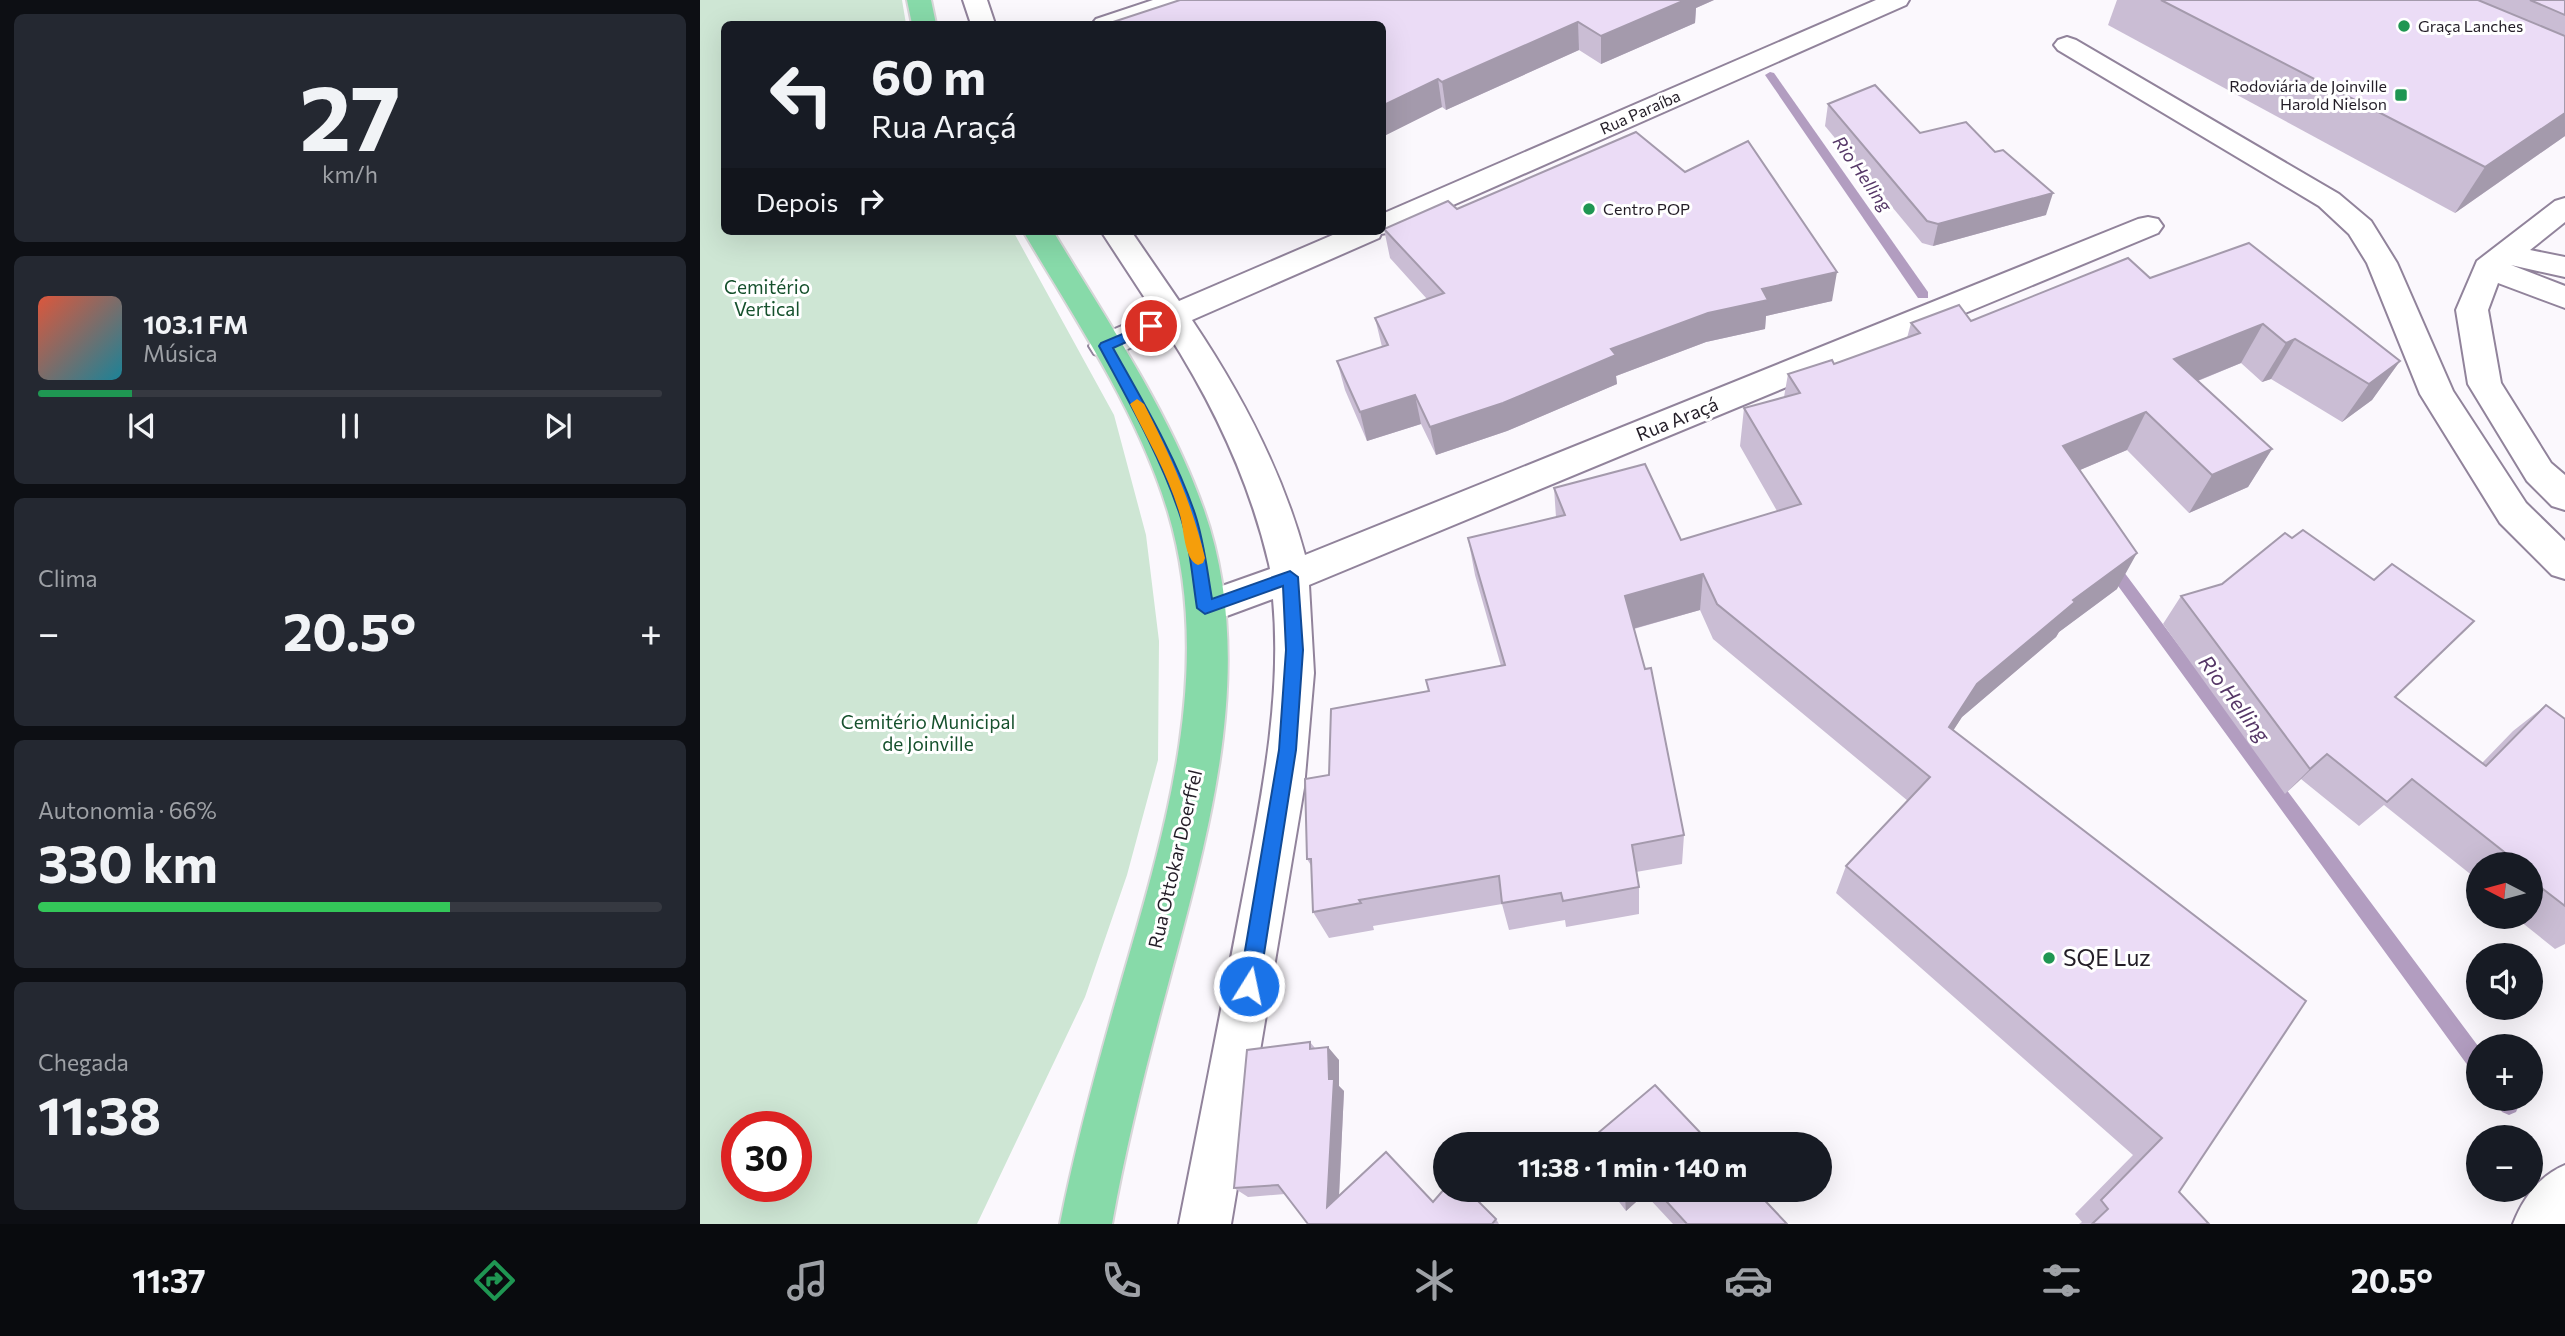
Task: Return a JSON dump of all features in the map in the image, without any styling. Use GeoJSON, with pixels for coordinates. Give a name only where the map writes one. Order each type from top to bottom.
{"type":"FeatureCollection","features":[{"type":"Feature","properties":{"kind":"main road"},"geometry":{"type":"LineString","coordinates":[[919,0],[923,21]]}},
{"type":"Feature","properties":{"kind":"main road","name":"Rua Ottokar Doerffel"},"geometry":{"type":"LineString","coordinates":[[1040,235],[1156,438],[1187,513],[1196,548],[1205,608],[1204,722],[1185,831],[1084,1221]]}},
{"type":"Feature","properties":{"kind":"street"},"geometry":{"type":"LineString","coordinates":[[975,0],[982,21]]}},
{"type":"Feature","properties":{"kind":"street"},"geometry":{"type":"LineString","coordinates":[[1114,21],[1177,0]]}},
{"type":"Feature","properties":{"kind":"street","name":"Rua Paraíba"},"geometry":{"type":"LineString","coordinates":[[1386,223],[1897,0]]}},
{"type":"Feature","properties":{"kind":"street"},"geometry":{"type":"LineString","coordinates":[[2067,46],[2329,200],[2360,228],[2382,263],[2437,394],[2513,513],[2565,564]]}},
{"type":"Feature","properties":{"kind":"street"},"geometry":{"type":"LineString","coordinates":[[2565,207],[2496,261],[2472,310],[2486,384],[2539,472],[2565,496]]}},
{"type":"Feature","properties":{"kind":"street","name":"Rua Araçá"},"geometry":{"type":"LineString","coordinates":[[1205,608],[1290,577],[2148,226]]}},
{"type":"Feature","properties":{"kind":"street"},"geometry":{"type":"LineString","coordinates":[[1119,235],[1174,316],[1223,397],[1253,457],[1277,517],[1290,577],[1294,650],[1288,750],[1268,880],[1205,1224]]}},
{"type":"Feature","properties":{"kind":"street"},"geometry":{"type":"LineString","coordinates":[[1105,346],[1359,235]]}},
{"type":"Feature","properties":{"kind":"street"},"geometry":{"type":"LineString","coordinates":[[2496,261],[2565,267]]}},
{"type":"Feature","properties":{"kind":"street"},"geometry":{"type":"LineString","coordinates":[[2496,261],[2565,298]]}},
{"type":"Feature","properties":{"kind":"street"},"geometry":{"type":"LineString","coordinates":[[2539,1224],[2565,1191]]}},
{"type":"Feature","properties":{"kind":"green space","name":"Cemitério Municipal de Joinville"},"geometry":{"type":"Polygon","coordinates":[[[700,0],[902,0],[906,21],[721,21],[721,235],[1015,235],[1114,415],[1146,535],[1159,641],[1158,760],[1127,875],[1085,997],[977,1224],[700,1224],[700,0]]]}},
{"type":"Feature","properties":{"kind":"building"},"geometry":{"type":"Polygon","coordinates":[[[1180,0],[1685,0],[1601,36],[1578,22],[1442,82],[1438,79],[1386,104],[1386,21],[1116,21],[1180,0]]]}},
{"type":"Feature","properties":{"kind":"building","name":"Rodoviária de Joinville Harold Nielson"},"geometry":{"type":"Polygon","coordinates":[[[2161,0],[2478,0],[2565,36],[2565,113],[2485,167],[2161,0]]]}},
{"type":"Feature","properties":{"kind":"building"},"geometry":{"type":"Polygon","coordinates":[[[2530,0],[2565,0],[2565,15],[2530,0]]]}},
{"type":"Feature","properties":{"kind":"building"},"geometry":{"type":"Polygon","coordinates":[[[1875,85],[1920,133],[1966,122],[1995,152],[2003,150],[2053,193],[1938,224],[1927,221],[1828,104],[1875,85]]]}},
{"type":"Feature","properties":{"kind":"building"},"geometry":{"type":"Polygon","coordinates":[[[1636,132],[1685,172],[1748,141],[1837,272],[1762,289],[1768,300],[1708,313],[1611,349],[1616,355],[1503,403],[1430,427],[1415,395],[1360,412],[1337,361],[1388,345],[1375,318],[1444,293],[1386,228],[1448,201],[1457,209],[1636,132]]]}},
{"type":"Feature","properties":{"kind":"building"},"geometry":{"type":"Polygon","coordinates":[[[2249,243],[2400,361],[2369,384],[2295,339],[2286,343],[2263,324],[2174,359],[2272,449],[2212,475],[2146,412],[2063,446],[2137,553],[2073,600],[2075,602],[1977,684],[1949,727],[2306,1001],[2179,1192],[2209,1224],[2092,1224],[2108,1209],[2101,1200],[2162,1138],[1846,866],[1930,777],[1717,604],[1703,574],[1625,596],[1645,669],[1651,668],[1684,835],[1632,845],[1639,887],[1563,901],[1561,893],[1502,903],[1499,876],[1359,900],[1361,903],[1313,912],[1311,859],[1307,859],[1305,779],[1329,775],[1331,709],[1429,691],[1426,680],[1505,665],[1468,538],[1565,515],[1554,488],[1645,464],[1681,540],[1801,504],[1744,408],[1800,393],[1788,374],[1832,360],[1834,364],[1920,333],[1911,323],[1959,305],[1971,321],[2128,258],[2150,278],[2249,243]]]}},
{"type":"Feature","properties":{"kind":"building"},"geometry":{"type":"Polygon","coordinates":[[[2303,530],[2374,580],[2392,564],[2474,621],[2395,697],[2486,766],[2546,705],[2565,719],[2565,906],[2543,889],[2543,852],[2504,852],[2412,779],[2387,802],[2327,754],[2310,769],[2181,596],[2222,584],[2285,533],[2292,538],[2303,530]]]}},
{"type":"Feature","properties":{"kind":"building"},"geometry":{"type":"Polygon","coordinates":[[[1310,1042],[1310,1049],[1328,1047],[1329,1079],[1334,1079],[1327,1207],[1386,1152],[1433,1202],[1479,1202],[1496,1219],[1492,1224],[1308,1224],[1278,1185],[1234,1188],[1247,1050],[1310,1042]]]}},
{"type":"Feature","properties":{"kind":"building"},"geometry":{"type":"Polygon","coordinates":[[[1655,1085],[1700,1132],[1599,1132],[1655,1085]]]}},
{"type":"Feature","properties":{"kind":"building"},"geometry":{"type":"Polygon","coordinates":[[[1667,1202],[1766,1202],[1787,1224],[1687,1224],[1667,1202]]]}},
{"type":"Feature","properties":{"kind":"waterway","name":"Rio Helling"},"geometry":{"type":"LineString","coordinates":[[1770,75],[1923,295]]}},
{"type":"Feature","properties":{"kind":"waterway","name":"Rio Helling"},"geometry":{"type":"LineString","coordinates":[[2110,564],[2466,1047]]}},
{"type":"Feature","properties":{"kind":"slow traffic"},"geometry":{"type":"LineString","coordinates":[[1137,404],[1173,476],[1187,513],[1198,558]]}},
{"type":"Feature","properties":{"kind":"place","name":"Graça Lanches"},"geometry":{"type":"Point","coordinates":[2404,26]}},
{"type":"Feature","properties":{"kind":"place","name":"Rodoviária de Joinville Harold Nielson"},"geometry":{"type":"Point","coordinates":[2401,95]}},
{"type":"Feature","properties":{"kind":"place","name":"Centro POP"},"geometry":{"type":"Point","coordinates":[1589,209]}},
{"type":"Feature","properties":{"kind":"place","name":"SQE Luz"},"geometry":{"type":"Point","coordinates":[2049,958]}},
{"type":"Feature","properties":{"kind":"route"},"geometry":{"type":"LineString","coordinates":[[1151,326],[1105,346],[1156,438],[1173,476],[1196,548],[1205,608],[1290,577],[1294,650],[1288,750],[1249,986]]}},
{"type":"Feature","properties":{"kind":"park label","name":"Cemitério Vertical"},"geometry":{"type":"Point","coordinates":[767,298]}}]}
